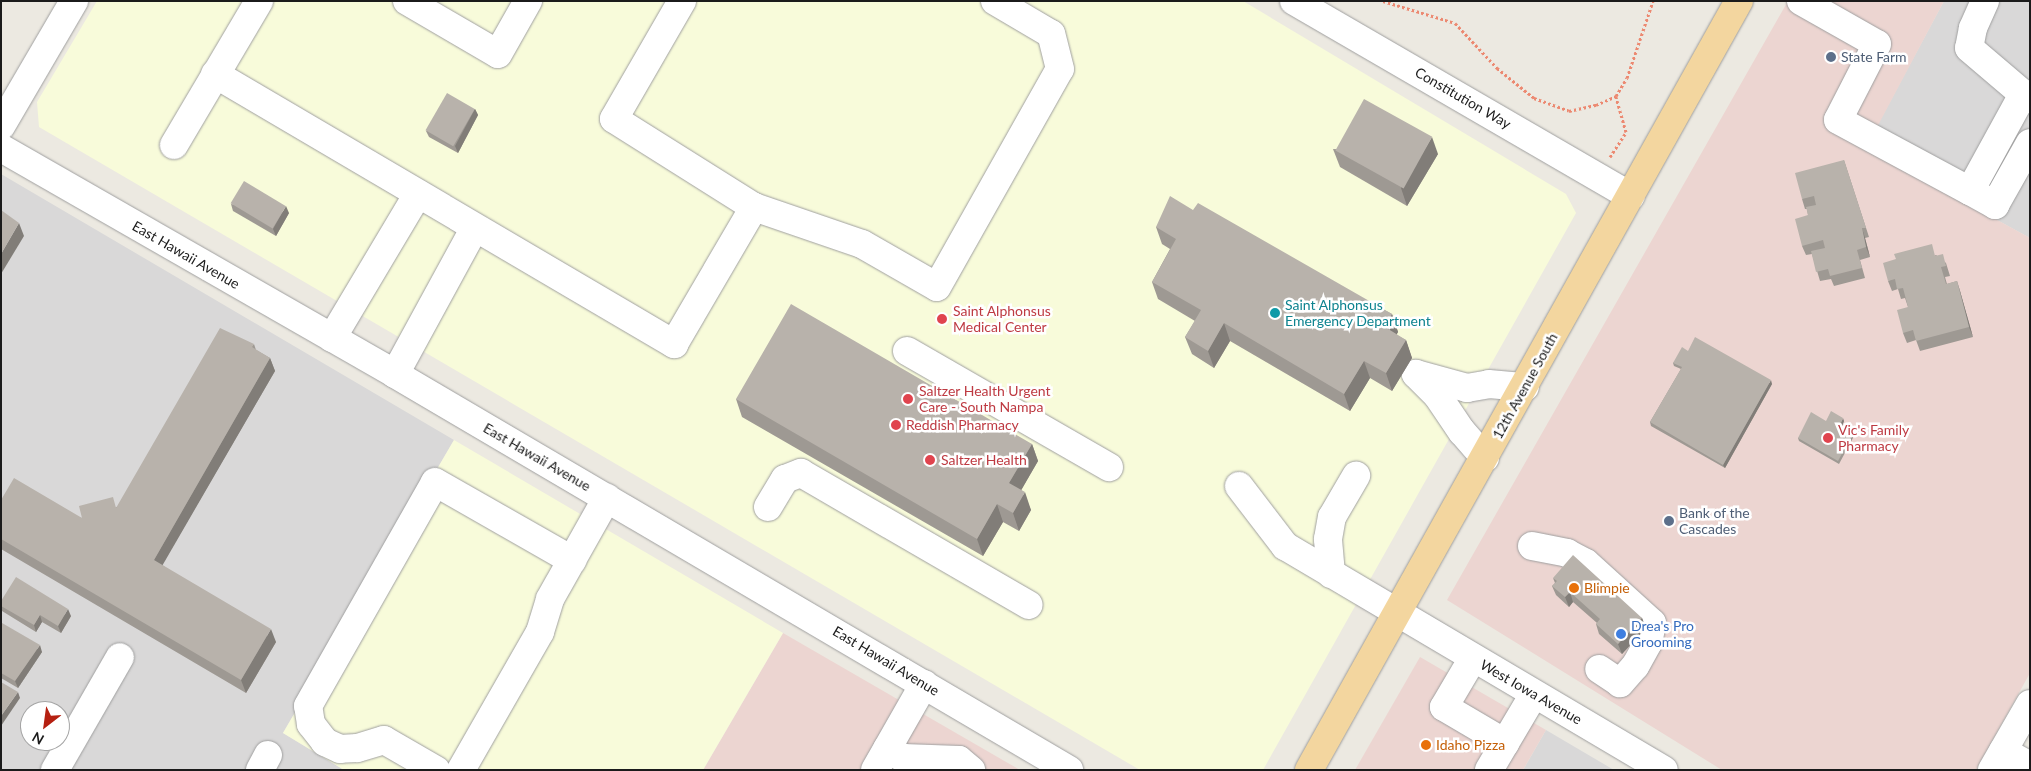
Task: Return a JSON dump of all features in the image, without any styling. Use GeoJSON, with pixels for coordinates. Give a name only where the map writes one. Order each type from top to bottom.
{"type":"FeatureCollection","features":[{"type":"Feature","properties":{"kind":"main road","name":"12th Avenue South"},"geometry":{"type":"LineString","coordinates":[[1317,767],[1398,614],[1739,1]]}},
{"type":"Feature","properties":{"kind":"street"},"geometry":{"type":"LineString","coordinates":[[1,126],[74,1]]}},
{"type":"Feature","properties":{"kind":"street"},"geometry":{"type":"LineString","coordinates":[[407,1],[498,54],[528,1]]}},
{"type":"Feature","properties":{"kind":"street"},"geometry":{"type":"LineString","coordinates":[[682,1],[614,119],[754,207],[862,244],[937,287],[1060,68],[1052,34],[995,1]]}},
{"type":"Feature","properties":{"kind":"street","name":"Constitution Way"},"geometry":{"type":"LineString","coordinates":[[1294,1],[1631,196]]}},
{"type":"Feature","properties":{"kind":"street"},"geometry":{"type":"LineString","coordinates":[[1800,1],[1877,44],[1838,120],[1995,205],[2030,144]]}},
{"type":"Feature","properties":{"kind":"street"},"geometry":{"type":"LineString","coordinates":[[1970,191],[2026,96],[1969,48],[1973,28],[1985,1]]}},
{"type":"Feature","properties":{"kind":"street"},"geometry":{"type":"LineString","coordinates":[[174,145],[258,2]]}},
{"type":"Feature","properties":{"kind":"street"},"geometry":{"type":"LineString","coordinates":[[215,74],[474,229],[674,344],[754,207]]}},
{"type":"Feature","properties":{"kind":"street","name":"East Hawaii Avenue"},"geometry":{"type":"LineString","coordinates":[[1,148],[394,374],[1068,769]]}},
{"type":"Feature","properties":{"kind":"street"},"geometry":{"type":"LineString","coordinates":[[332,338],[418,194]]}},
{"type":"Feature","properties":{"kind":"street"},"geometry":{"type":"LineString","coordinates":[[394,374],[474,229]]}},
{"type":"Feature","properties":{"kind":"street"},"geometry":{"type":"LineString","coordinates":[[907,351],[1109,467]]}},
{"type":"Feature","properties":{"kind":"street"},"geometry":{"type":"LineString","coordinates":[[1485,458],[1462,432],[1437,395],[1416,374],[1467,388],[1489,384],[1525,387]]}},
{"type":"Feature","properties":{"kind":"street"},"geometry":{"type":"LineString","coordinates":[[768,507],[785,479],[801,473],[1029,605]]}},
{"type":"Feature","properties":{"kind":"street"},"geometry":{"type":"LineString","coordinates":[[1332,574],[1328,539],[1332,517],[1356,476]]}},
{"type":"Feature","properties":{"kind":"street"},"geometry":{"type":"LineString","coordinates":[[436,770],[384,740],[357,748],[340,748],[325,742],[311,724],[308,706],[435,482],[572,560]]}},
{"type":"Feature","properties":{"kind":"street","name":"West Iowa Avenue"},"geometry":{"type":"LineString","coordinates":[[1239,486],[1285,546],[1664,770]]}},
{"type":"Feature","properties":{"kind":"street"},"geometry":{"type":"LineString","coordinates":[[461,770],[540,632],[550,599],[607,498]]}},
{"type":"Feature","properties":{"kind":"street"},"geometry":{"type":"LineString","coordinates":[[1532,546],[1567,553],[1586,563],[1652,623],[1648,642],[1634,666],[1620,683],[1599,669]]}},
{"type":"Feature","properties":{"kind":"street"},"geometry":{"type":"LineString","coordinates":[[55,770],[120,657]]}},
{"type":"Feature","properties":{"kind":"street"},"geometry":{"type":"LineString","coordinates":[[1473,658],[1444,707],[1505,743]]}},
{"type":"Feature","properties":{"kind":"street"},"geometry":{"type":"LineString","coordinates":[[881,759],[924,684]]}},
{"type":"Feature","properties":{"kind":"street"},"geometry":{"type":"LineString","coordinates":[[1489,770],[1534,694]]}},
{"type":"Feature","properties":{"kind":"street"},"geometry":{"type":"LineString","coordinates":[[2030,704],[2010,747],[2030,766]]}},
{"type":"Feature","properties":{"kind":"street"},"geometry":{"type":"LineString","coordinates":[[881,759],[960,760],[971,770]]}},
{"type":"Feature","properties":{"kind":"path"},"geometry":{"type":"LineString","coordinates":[[1382,1],[1455,23],[1496,68],[1534,98],[1570,111],[1596,106],[1616,96],[1627,78],[1653,1]]}},
{"type":"Feature","properties":{"kind":"path"},"geometry":{"type":"LineString","coordinates":[[1599,176],[1626,132],[1616,96]]}},
{"type":"Feature","properties":{"kind":"shaded area","name":"Saint Alphonsus Medical Center"},"geometry":{"type":"Polygon","coordinates":[[[97,1],[1243,1],[1566,194],[1576,213],[1263,770],[1140,770],[39,127],[37,102],[97,1]]]}},
{"type":"Feature","properties":{"kind":"shaded area"},"geometry":{"type":"Polygon","coordinates":[[[1788,1],[1944,1],[1866,148],[2030,238],[2030,673],[1976,770],[1722,770],[1447,600],[1788,1]]]}},
{"type":"Feature","properties":{"kind":"shaded area"},"geometry":{"type":"Polygon","coordinates":[[[1944,1],[2030,1],[2030,238],[1865,148],[1944,1]]]}},
{"type":"Feature","properties":{"kind":"shaded area"},"geometry":{"type":"Polygon","coordinates":[[[1,174],[454,440],[283,733],[344,770],[1,770],[1,174]]]}},
{"type":"Feature","properties":{"kind":"shaded area"},"geometry":{"type":"Polygon","coordinates":[[[454,440],[783,633],[703,770],[344,770],[283,733],[454,440]]]}},
{"type":"Feature","properties":{"kind":"shaded area"},"geometry":{"type":"Polygon","coordinates":[[[783,633],[1020,770],[703,770],[783,633]]]}},
{"type":"Feature","properties":{"kind":"shaded area"},"geometry":{"type":"Polygon","coordinates":[[[1420,657],[1546,730],[1523,770],[1355,770],[1420,657]]]}},
{"type":"Feature","properties":{"kind":"shaded area"},"geometry":{"type":"Polygon","coordinates":[[[1546,730],[1614,770],[1523,770],[1546,730]]]}},
{"type":"Feature","properties":{"kind":"building"},"geometry":{"type":"Polygon","coordinates":[[[447,93],[475,109],[453,146],[426,130],[447,93]]]}},
{"type":"Feature","properties":{"kind":"building"},"geometry":{"type":"Polygon","coordinates":[[[1364,99],[1432,137],[1404,188],[1335,151],[1364,99]]]}},
{"type":"Feature","properties":{"kind":"building"},"geometry":{"type":"Polygon","coordinates":[[[1844,160],[1866,228],[1862,228],[1866,247],[1857,250],[1862,268],[1830,276],[1828,269],[1816,272],[1811,251],[1825,248],[1823,240],[1802,246],[1795,219],[1808,215],[1806,207],[1816,205],[1814,196],[1802,199],[1795,173],[1844,160]]]}},
{"type":"Feature","properties":{"kind":"building"},"geometry":{"type":"Polygon","coordinates":[[[244,181],[286,206],[273,229],[231,203],[244,181]]]}},
{"type":"Feature","properties":{"kind":"building","name":"Saint Alphonsus Emergency Department"},"geometry":{"type":"Polygon","coordinates":[[[1170,196],[1193,210],[1198,203],[1392,314],[1385,327],[1406,340],[1386,373],[1364,361],[1344,394],[1224,323],[1208,351],[1185,337],[1201,310],[1152,282],[1176,239],[1156,227],[1170,196]]]}},
{"type":"Feature","properties":{"kind":"building"},"geometry":{"type":"Polygon","coordinates":[[[1,210],[19,223],[1,254],[1,210]]]}},
{"type":"Feature","properties":{"kind":"building"},"geometry":{"type":"Polygon","coordinates":[[[1932,244],[1935,256],[1943,254],[1946,266],[1941,267],[1946,284],[1957,281],[1969,327],[1916,341],[1913,330],[1903,333],[1897,310],[1908,307],[1903,288],[1897,289],[1895,279],[1888,281],[1883,263],[1896,259],[1894,254],[1932,244]]]}},
{"type":"Feature","properties":{"kind":"building"},"geometry":{"type":"Polygon","coordinates":[[[791,304],[1032,444],[1009,483],[1025,492],[1013,513],[997,504],[977,539],[736,399],[791,304]]]}},
{"type":"Feature","properties":{"kind":"building"},"geometry":{"type":"Polygon","coordinates":[[[220,328],[254,344],[252,347],[270,358],[154,560],[271,629],[241,680],[1,539],[1,500],[14,478],[82,518],[79,506],[113,497],[116,508],[220,328]]]}},
{"type":"Feature","properties":{"kind":"building"},"geometry":{"type":"Polygon","coordinates":[[[1695,337],[1771,380],[1723,465],[1650,422],[1682,367],[1673,363],[1682,347],[1688,351],[1695,337]]]}},
{"type":"Feature","properties":{"kind":"building"},"geometry":{"type":"Polygon","coordinates":[[[1831,411],[1843,418],[1839,428],[1852,435],[1838,461],[1798,438],[1811,412],[1826,421],[1831,411]]]}},
{"type":"Feature","properties":{"kind":"building"},"geometry":{"type":"Polygon","coordinates":[[[1573,555],[1642,618],[1618,644],[1596,624],[1600,619],[1570,592],[1565,597],[1552,586],[1557,581],[1553,578],[1573,555]]]}},
{"type":"Feature","properties":{"kind":"building"},"geometry":{"type":"Polygon","coordinates":[[[16,577],[68,609],[58,626],[40,615],[34,625],[1,606],[1,601],[16,577]]]}},
{"type":"Feature","properties":{"kind":"building"},"geometry":{"type":"Polygon","coordinates":[[[2,623],[40,645],[15,681],[1,673],[2,623]]]}},
{"type":"Feature","properties":{"kind":"building"},"geometry":{"type":"Polygon","coordinates":[[[1,682],[18,692],[1,716],[1,682]]]}},
{"type":"Feature","properties":{"kind":"place","name":"State Farm"},"geometry":{"type":"Point","coordinates":[1831,57]}},
{"type":"Feature","properties":{"kind":"place","name":"Saint Alphonsus Emergency Department"},"geometry":{"type":"Point","coordinates":[1275,313]}},
{"type":"Feature","properties":{"kind":"place","name":"Saint Alphonsus Medical Center"},"geometry":{"type":"Point","coordinates":[942,319]}},
{"type":"Feature","properties":{"kind":"place","name":"Saltzer Health Urgent Care - South Nampa"},"geometry":{"type":"Point","coordinates":[908,399]}},
{"type":"Feature","properties":{"kind":"place","name":"Reddish Pharmacy"},"geometry":{"type":"Point","coordinates":[896,425]}},
{"type":"Feature","properties":{"kind":"place","name":"Vic's Family Pharmacy"},"geometry":{"type":"Point","coordinates":[1828,438]}},
{"type":"Feature","properties":{"kind":"place","name":"Saltzer Health"},"geometry":{"type":"Point","coordinates":[930,460]}},
{"type":"Feature","properties":{"kind":"place","name":"Bank of the Cascades"},"geometry":{"type":"Point","coordinates":[1669,521]}},
{"type":"Feature","properties":{"kind":"place","name":"Blimpie"},"geometry":{"type":"Point","coordinates":[1574,588]}},
{"type":"Feature","properties":{"kind":"place","name":"Drea's Pro Grooming"},"geometry":{"type":"Point","coordinates":[1621,634]}},
{"type":"Feature","properties":{"kind":"place","name":"Idaho Pizza"},"geometry":{"type":"Point","coordinates":[1426,745]}}]}
